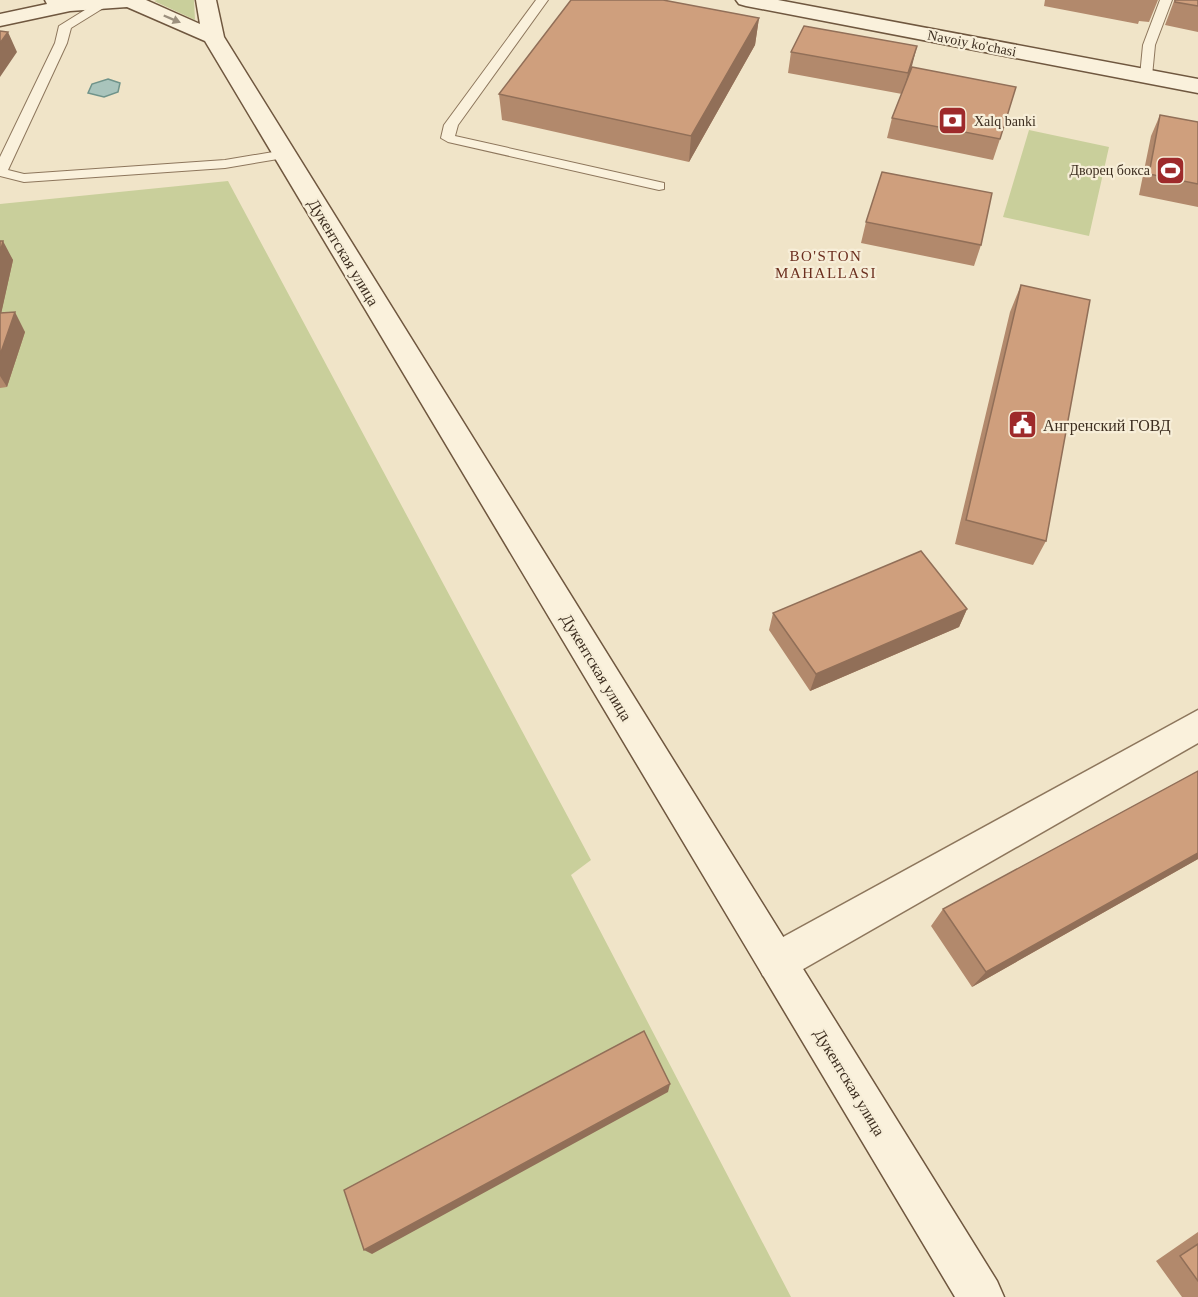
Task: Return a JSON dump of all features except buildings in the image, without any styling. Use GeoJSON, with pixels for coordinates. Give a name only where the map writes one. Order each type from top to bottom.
{"type":"FeatureCollection","features":[{"type":"Feature","properties":{"kind":"main road"},"geometry":{"type":"LineString","coordinates":[[0,20],[63,2],[101,4],[132,0],[213,37]]}},
{"type":"Feature","properties":{"kind":"main road"},"geometry":{"type":"LineString","coordinates":[[206,0],[213,37]]}},
{"type":"Feature","properties":{"kind":"main road","name":"Navoiy ko'chasi"},"geometry":{"type":"LineString","coordinates":[[746,0],[1198,86]]}},
{"type":"Feature","properties":{"kind":"main road","name":"Дукентская улица"},"geometry":{"type":"LineString","coordinates":[[213,37],[981,1297]]}},
{"type":"Feature","properties":{"kind":"main road"},"geometry":{"type":"LineString","coordinates":[[777,962],[1198,725]]}},
{"type":"Feature","properties":{"kind":"lane"},"geometry":{"type":"LineString","coordinates":[[542,0],[451,125],[448,138],[659,186]]}},
{"type":"Feature","properties":{"kind":"lane"},"geometry":{"type":"LineString","coordinates":[[1146,76],[1149,45],[1166,0]]}},
{"type":"Feature","properties":{"kind":"lane"},"geometry":{"type":"LineString","coordinates":[[101,4],[65,26],[61,44],[0,172],[24,178],[225,164],[285,154]]}},
{"type":"Feature","properties":{"kind":"green space"},"geometry":{"type":"Polygon","coordinates":[[[157,0],[194,0],[195,20],[154,1],[157,0]]]}},
{"type":"Feature","properties":{"kind":"green space"},"geometry":{"type":"Polygon","coordinates":[[[1029,130],[1109,147],[1089,236],[1003,217],[1029,130]]]}},
{"type":"Feature","properties":{"kind":"green space"},"geometry":{"type":"Polygon","coordinates":[[[228,181],[591,860],[571,875],[791,1297],[0,1297],[0,204],[228,181]]]}},
{"type":"Feature","properties":{"kind":"water"},"geometry":{"type":"Polygon","coordinates":[[[108,79],[120,83],[118,92],[104,97],[88,93],[92,84],[108,79]]]}},
{"type":"Feature","properties":{"kind":"place","name":"Xalq banki"},"geometry":{"type":"Point","coordinates":[953,121]}},
{"type":"Feature","properties":{"kind":"place","name":"Дворец бокса"},"geometry":{"type":"Point","coordinates":[1171,170]}},
{"type":"Feature","properties":{"kind":"place","name":"Ангpенский ГОВД"},"geometry":{"type":"Point","coordinates":[1022,425]}},
{"type":"Feature","properties":{"kind":"district","name":"BO'STON MAHALLASI"},"geometry":{"type":"Point","coordinates":[826,264]}}]}
